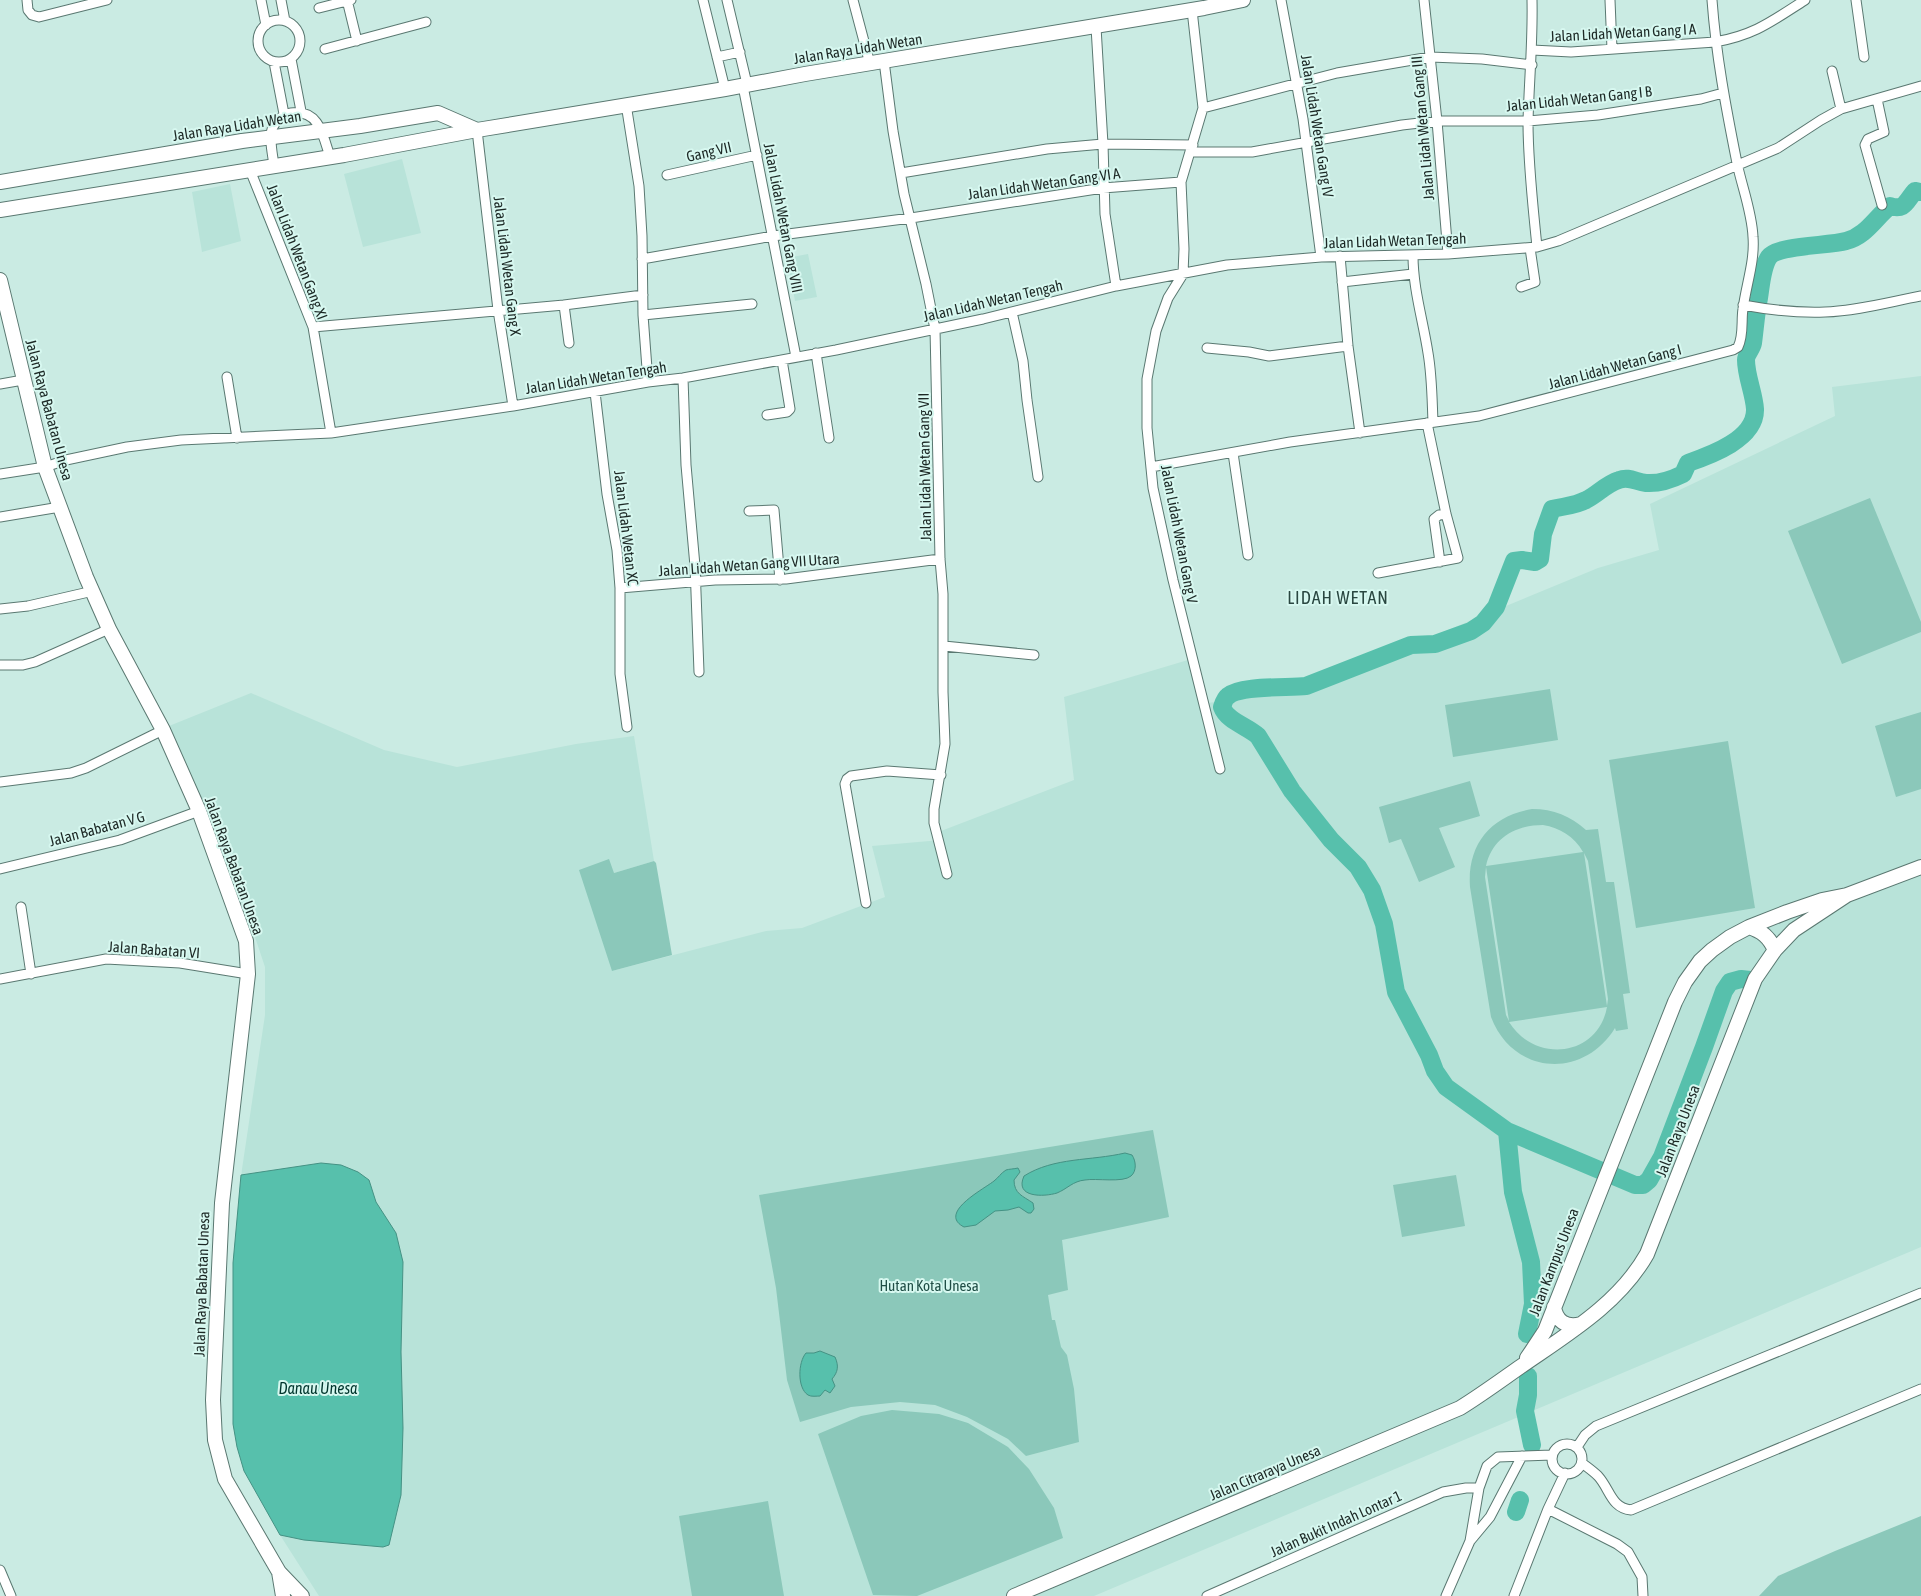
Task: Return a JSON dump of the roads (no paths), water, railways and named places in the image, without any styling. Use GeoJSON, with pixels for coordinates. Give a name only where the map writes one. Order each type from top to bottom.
{"type":"FeatureCollection","features":[{"type":"Feature","properties":{"kind":"main road","name":"Jalan Raya Lidah Wetan"},"geometry":{"type":"LineString","coordinates":[[0,210],[330,157],[626,104],[1096,27],[1200,6],[1243,0]]}},
{"type":"Feature","properties":{"kind":"main road","name":"Jalan Raya Lidah Wetan"},"geometry":{"type":"LineString","coordinates":[[0,182],[271,136],[360,126],[438,112],[477,130]]}},
{"type":"Feature","properties":{"kind":"main road","name":"Jalan Raya Babatan Unesa"},"geometry":{"type":"LineString","coordinates":[[0,280],[3,304],[45,468],[109,629],[163,730],[199,811],[246,942],[248,974],[222,1203],[213,1400],[215,1440],[225,1479],[279,1572]]}},
{"type":"Feature","properties":{"kind":"main road","name":"Jalan Raya Unesa"},"geometry":{"type":"LineString","coordinates":[[1607,1171],[1675,1002],[1685,982],[1700,961],[1730,937],[1749,927],[1806,906],[1848,895],[1921,866]]}},
{"type":"Feature","properties":{"kind":"main road","name":"Jalan Raya Unesa"},"geometry":{"type":"LineString","coordinates":[[1520,1366],[1581,1324],[1626,1286],[1638,1271],[1647,1254],[1755,979],[1775,950],[1799,926],[1848,895]]}},
{"type":"Feature","properties":{"kind":"main road"},"geometry":{"type":"LineString","coordinates":[[1749,927],[1765,935],[1775,950]]}},
{"type":"Feature","properties":{"kind":"main road","name":"Jalan Kampus Unesa"},"geometry":{"type":"LineString","coordinates":[[1520,1366],[1545,1331],[1607,1171]]}},
{"type":"Feature","properties":{"kind":"main road"},"geometry":{"type":"LineString","coordinates":[[1554,1306],[1562,1323],[1574,1326],[1581,1324]]}},
{"type":"Feature","properties":{"kind":"main road","name":"Jalan Citraraya Unesa"},"geometry":{"type":"LineString","coordinates":[[1014,1596],[1460,1408],[1520,1366]]}},
{"type":"Feature","properties":{"kind":"main road"},"geometry":{"type":"LineString","coordinates":[[279,1572],[283,1596]]}},
{"type":"Feature","properties":{"kind":"main road"},"geometry":{"type":"LineString","coordinates":[[279,1572],[302,1596]]}},
{"type":"Feature","properties":{"kind":"street"},"geometry":{"type":"LineString","coordinates":[[27,0],[28,10],[32,15],[39,16],[107,0]]}},
{"type":"Feature","properties":{"kind":"street"},"geometry":{"type":"LineString","coordinates":[[261,0],[266,25]]}},
{"type":"Feature","properties":{"kind":"street"},"geometry":{"type":"LineString","coordinates":[[281,0],[285,21]]}},
{"type":"Feature","properties":{"kind":"street"},"geometry":{"type":"LineString","coordinates":[[319,8],[348,0],[357,40]]}},
{"type":"Feature","properties":{"kind":"street"},"geometry":{"type":"LineString","coordinates":[[703,0],[718,57],[724,89]]}},
{"type":"Feature","properties":{"kind":"street","name":"Jalan Lidah Wetan Gang VIII"},"geometry":{"type":"LineString","coordinates":[[727,0],[740,52],[757,155],[796,356]]}},
{"type":"Feature","properties":{"kind":"street","name":"Jalan Lidah Wetan Gang VII"},"geometry":{"type":"LineString","coordinates":[[854,0],[877,62],[935,329],[940,559],[943,594],[945,744],[934,809],[934,823],[946,874]]}},
{"type":"Feature","properties":{"kind":"street","name":"Jalan Lidah Wetan Gang IV"},"geometry":{"type":"LineString","coordinates":[[1282,0],[1297,84],[1322,257]]}},
{"type":"Feature","properties":{"kind":"street","name":"Jalan Lidah Wetan Gang III"},"geometry":{"type":"LineString","coordinates":[[1424,0],[1438,121],[1448,254]]}},
{"type":"Feature","properties":{"kind":"street"},"geometry":{"type":"LineString","coordinates":[[1521,287],[1535,282],[1528,122],[1532,65],[1532,0]]}},
{"type":"Feature","properties":{"kind":"street"},"geometry":{"type":"LineString","coordinates":[[1610,0],[1612,49]]}},
{"type":"Feature","properties":{"kind":"street","name":"Jalan Lidah Wetan Gang I"},"geometry":{"type":"LineString","coordinates":[[1151,467],[1290,442],[1479,416],[1736,349],[1740,343],[1746,305],[1753,254],[1753,237],[1722,93],[1715,42],[1712,0]]}},
{"type":"Feature","properties":{"kind":"street","name":"Jalan Lidah Wetan Gang I A"},"geometry":{"type":"LineString","coordinates":[[1532,50],[1571,52],[1715,42],[1737,38],[1749,34],[1777,19],[1796,3],[1805,0]]}},
{"type":"Feature","properties":{"kind":"street"},"geometry":{"type":"LineString","coordinates":[[1856,0],[1864,57]]}},
{"type":"Feature","properties":{"kind":"street","name":"Jalan Lidah Wetan Gang V"},"geometry":{"type":"LineString","coordinates":[[1200,6],[1203,108],[1181,182],[1184,249],[1183,274],[1168,298],[1156,332],[1147,379],[1146,428],[1153,488],[1173,580],[1220,769]]}},
{"type":"Feature","properties":{"kind":"street"},"geometry":{"type":"LineString","coordinates":[[275,21],[285,21],[292,24],[298,31],[300,46],[291,59],[274,62],[266,58],[260,50],[258,41],[260,32],[266,25],[275,21]]}},
{"type":"Feature","properties":{"kind":"street"},"geometry":{"type":"LineString","coordinates":[[325,49],[426,22]]}},
{"type":"Feature","properties":{"kind":"street"},"geometry":{"type":"LineString","coordinates":[[1096,27],[1105,214],[1116,286]]}},
{"type":"Feature","properties":{"kind":"street"},"geometry":{"type":"LineString","coordinates":[[718,57],[740,52]]}},
{"type":"Feature","properties":{"kind":"street"},"geometry":{"type":"LineString","coordinates":[[1203,108],[1336,73],[1430,57],[1482,59],[1532,65]]}},
{"type":"Feature","properties":{"kind":"street"},"geometry":{"type":"LineString","coordinates":[[291,59],[301,112]]}},
{"type":"Feature","properties":{"kind":"street"},"geometry":{"type":"LineString","coordinates":[[274,62],[284,114]]}},
{"type":"Feature","properties":{"kind":"street"},"geometry":{"type":"LineString","coordinates":[[1832,71],[1841,110]]}},
{"type":"Feature","properties":{"kind":"street","name":"Jalan Lidah Wetan Tengah"},"geometry":{"type":"LineString","coordinates":[[0,474],[45,468],[66,460],[127,447],[181,440],[331,433],[683,378],[935,329],[1116,286],[1227,266],[1322,257],[1448,254],[1534,248],[1558,241],[1778,148],[1821,120],[1841,110],[1921,86]]}},
{"type":"Feature","properties":{"kind":"street","name":"Jalan Lidah Wetan Gang I B"},"geometry":{"type":"LineString","coordinates":[[901,173],[1047,149],[1103,144],[1252,152],[1306,144],[1402,125],[1438,121],[1528,122],[1701,99],[1722,93]]}},
{"type":"Feature","properties":{"kind":"street"},"geometry":{"type":"LineString","coordinates":[[1877,99],[1884,132],[1868,139],[1865,145],[1882,205]]}},
{"type":"Feature","properties":{"kind":"street"},"geometry":{"type":"LineString","coordinates":[[626,104],[639,186],[643,315],[648,382]]}},
{"type":"Feature","properties":{"kind":"street"},"geometry":{"type":"LineString","coordinates":[[274,166],[271,136],[273,127],[284,114],[301,112],[313,117],[321,130],[330,157]]}},
{"type":"Feature","properties":{"kind":"street","name":"Jalan Lidah Wetan Gang X"},"geometry":{"type":"LineString","coordinates":[[477,130],[498,310],[513,406]]}},
{"type":"Feature","properties":{"kind":"street","name":"Gang VII"},"geometry":{"type":"LineString","coordinates":[[668,175],[757,155]]}},
{"type":"Feature","properties":{"kind":"street","name":"Jalan Lidah Wetan Gang XI"},"geometry":{"type":"LineString","coordinates":[[250,170],[313,327],[331,433]]}},
{"type":"Feature","properties":{"kind":"street","name":"Jalan Lidah Wetan Gang VI A"},"geometry":{"type":"LineString","coordinates":[[642,259],[773,236],[911,218],[1103,188],[1181,182]]}},
{"type":"Feature","properties":{"kind":"street"},"geometry":{"type":"LineString","coordinates":[[1378,573],[1455,560],[1458,557],[1446,514],[1430,423],[1431,371],[1414,274],[1414,255]]}},
{"type":"Feature","properties":{"kind":"street"},"geometry":{"type":"LineString","coordinates":[[1340,256],[1348,346],[1360,432]]}},
{"type":"Feature","properties":{"kind":"street"},"geometry":{"type":"LineString","coordinates":[[1342,282],[1414,274]]}},
{"type":"Feature","properties":{"kind":"street"},"geometry":{"type":"LineString","coordinates":[[313,327],[564,305],[643,295]]}},
{"type":"Feature","properties":{"kind":"street"},"geometry":{"type":"LineString","coordinates":[[1746,305],[1762,308],[1826,312],[1854,309],[1921,296]]}},
{"type":"Feature","properties":{"kind":"street"},"geometry":{"type":"LineString","coordinates":[[643,315],[752,304]]}},
{"type":"Feature","properties":{"kind":"street"},"geometry":{"type":"LineString","coordinates":[[564,305],[569,343]]}},
{"type":"Feature","properties":{"kind":"street"},"geometry":{"type":"LineString","coordinates":[[1012,312],[1023,362],[1038,477]]}},
{"type":"Feature","properties":{"kind":"street"},"geometry":{"type":"LineString","coordinates":[[1208,348],[1269,356],[1348,346]]}},
{"type":"Feature","properties":{"kind":"street"},"geometry":{"type":"LineString","coordinates":[[816,353],[829,438]]}},
{"type":"Feature","properties":{"kind":"street"},"geometry":{"type":"LineString","coordinates":[[767,415],[787,412],[790,409],[782,360]]}},
{"type":"Feature","properties":{"kind":"street"},"geometry":{"type":"LineString","coordinates":[[227,377],[237,438]]}},
{"type":"Feature","properties":{"kind":"street"},"geometry":{"type":"LineString","coordinates":[[683,378],[686,465],[695,582],[699,672]]}},
{"type":"Feature","properties":{"kind":"street"},"geometry":{"type":"LineString","coordinates":[[0,384],[23,380]]}},
{"type":"Feature","properties":{"kind":"street","name":"Jalan Lidah Wetan XC"},"geometry":{"type":"LineString","coordinates":[[596,392],[620,588],[620,674],[627,727]]}},
{"type":"Feature","properties":{"kind":"street"},"geometry":{"type":"LineString","coordinates":[[1233,453],[1248,556]]}},
{"type":"Feature","properties":{"kind":"street"},"geometry":{"type":"LineString","coordinates":[[0,517],[60,507]]}},
{"type":"Feature","properties":{"kind":"street"},"geometry":{"type":"LineString","coordinates":[[749,511],[774,510],[780,580]]}},
{"type":"Feature","properties":{"kind":"street"},"geometry":{"type":"LineString","coordinates":[[1440,562],[1434,519],[1439,514],[1446,514]]}},
{"type":"Feature","properties":{"kind":"street","name":"Jalan Lidah Wetan Gang VII Utara"},"geometry":{"type":"LineString","coordinates":[[620,588],[748,579],[780,580],[940,559]]}},
{"type":"Feature","properties":{"kind":"street"},"geometry":{"type":"LineString","coordinates":[[0,609],[28,606],[93,591]]}},
{"type":"Feature","properties":{"kind":"street"},"geometry":{"type":"LineString","coordinates":[[0,666],[22,665],[35,662],[109,629]]}},
{"type":"Feature","properties":{"kind":"street"},"geometry":{"type":"LineString","coordinates":[[944,646],[1034,655]]}},
{"type":"Feature","properties":{"kind":"street"},"geometry":{"type":"LineString","coordinates":[[0,782],[71,773],[86,768],[163,730]]}},
{"type":"Feature","properties":{"kind":"street"},"geometry":{"type":"LineString","coordinates":[[866,903],[845,784],[847,779],[851,776],[887,771],[941,776]]}},
{"type":"Feature","properties":{"kind":"street","name":"Jalan Babatan V G"},"geometry":{"type":"LineString","coordinates":[[0,869],[120,840],[199,811]]}},
{"type":"Feature","properties":{"kind":"street"},"geometry":{"type":"LineString","coordinates":[[21,906],[31,974]]}},
{"type":"Feature","properties":{"kind":"street","name":"Jalan Babatan VI"},"geometry":{"type":"LineString","coordinates":[[0,979],[106,959],[180,963],[248,974]]}},
{"type":"Feature","properties":{"kind":"street"},"geometry":{"type":"LineString","coordinates":[[1577,1447],[1585,1435],[1596,1426],[1921,1292]]}},
{"type":"Feature","properties":{"kind":"street"},"geometry":{"type":"LineString","coordinates":[[1582,1463],[1599,1476],[1622,1509],[1631,1510],[1921,1389]]}},
{"type":"Feature","properties":{"kind":"street"},"geometry":{"type":"LineString","coordinates":[[1564,1444],[1569,1444],[1577,1447],[1582,1454],[1582,1463],[1575,1471],[1564,1474],[1554,1467],[1552,1455],[1557,1448],[1564,1444]]}},
{"type":"Feature","properties":{"kind":"street"},"geometry":{"type":"LineString","coordinates":[[1446,1596],[1470,1541],[1479,1488],[1487,1466],[1498,1457],[1552,1455]]}},
{"type":"Feature","properties":{"kind":"street"},"geometry":{"type":"LineString","coordinates":[[1470,1541],[1490,1517],[1522,1456]]}},
{"type":"Feature","properties":{"kind":"street"},"geometry":{"type":"LineString","coordinates":[[1514,1596],[1548,1509],[1564,1474]]}},
{"type":"Feature","properties":{"kind":"street","name":"Jalan Bukit Indah Lontar 1"},"geometry":{"type":"LineString","coordinates":[[1207,1596],[1443,1492],[1479,1488]]}},
{"type":"Feature","properties":{"kind":"street"},"geometry":{"type":"LineString","coordinates":[[1548,1509],[1617,1544],[1628,1552],[1642,1577],[1643,1596]]}},
{"type":"Feature","properties":{"kind":"street"},"geometry":{"type":"LineString","coordinates":[[0,1570],[6,1594]]}},
{"type":"Feature","properties":{"kind":"water"},"geometry":{"type":"Polygon","coordinates":[[[1125,1153],[1132,1155],[1135,1163],[1134,1171],[1127,1178],[1081,1181],[1057,1193],[1045,1195],[1032,1194],[1023,1188],[1024,1176],[1036,1170],[1060,1162],[1125,1153]]]}},
{"type":"Feature","properties":{"kind":"water","name":"Danau Unesa"},"geometry":{"type":"Polygon","coordinates":[[[321,1163],[341,1165],[358,1172],[369,1180],[376,1202],[396,1233],[403,1262],[401,1495],[389,1545],[383,1547],[304,1540],[280,1535],[244,1471],[233,1424],[233,1263],[241,1175],[321,1163]]]}},
{"type":"Feature","properties":{"kind":"water"},"geometry":{"type":"Polygon","coordinates":[[[1018,1168],[1020,1172],[1014,1180],[1014,1185],[1017,1192],[1033,1203],[1034,1209],[1031,1213],[1019,1207],[995,1211],[976,1225],[964,1227],[957,1221],[956,1215],[959,1208],[973,1195],[994,1181],[1006,1170],[1018,1168]]]}},
{"type":"Feature","properties":{"kind":"water"},"geometry":{"type":"Polygon","coordinates":[[[820,1351],[835,1357],[837,1369],[832,1379],[835,1386],[830,1393],[825,1390],[820,1396],[811,1396],[804,1392],[800,1381],[801,1362],[806,1353],[820,1351]]]}},
{"type":"Feature","properties":{"kind":"waterway"},"geometry":{"type":"LineString","coordinates":[[1527,1334],[1533,1304],[1531,1262],[1513,1192],[1507,1131],[1446,1087],[1435,1071],[1429,1055],[1396,992],[1384,924],[1372,890],[1358,867],[1331,840],[1292,791],[1258,736],[1228,716],[1222,706],[1227,697],[1234,692],[1306,686],[1411,645],[1435,644],[1471,631],[1483,623],[1496,607],[1514,561],[1535,562],[1540,559],[1543,534],[1552,509],[1582,502],[1610,484],[1623,479],[1651,483],[1674,478],[1683,474],[1688,463],[1720,450],[1740,437],[1753,420],[1755,409],[1746,360],[1753,343],[1762,277],[1769,257],[1782,250],[1838,243],[1853,239],[1865,231],[1890,206],[1902,206],[1915,191],[1921,192]]}},
{"type":"Feature","properties":{"kind":"waterway"},"geometry":{"type":"LineString","coordinates":[[1507,1131],[1635,1185],[1643,1185],[1649,1180],[1662,1157],[1724,991],[1730,982],[1741,979],[1750,980]]}},
{"type":"Feature","properties":{"kind":"waterway"},"geometry":{"type":"LineString","coordinates":[[1528,1376],[1528,1395],[1525,1411],[1532,1445]]}},
{"type":"Feature","properties":{"kind":"waterway"},"geometry":{"type":"LineString","coordinates":[[1516,1512],[1520,1500]]}},
{"type":"Feature","properties":{"kind":"district","name":"LIDAH WETAN"},"geometry":{"type":"Point","coordinates":[1338,598]}},
{"type":"Feature","properties":{"kind":"park label","name":"Hutan Kota Unesa"},"geometry":{"type":"Point","coordinates":[929,1286]}}]}
